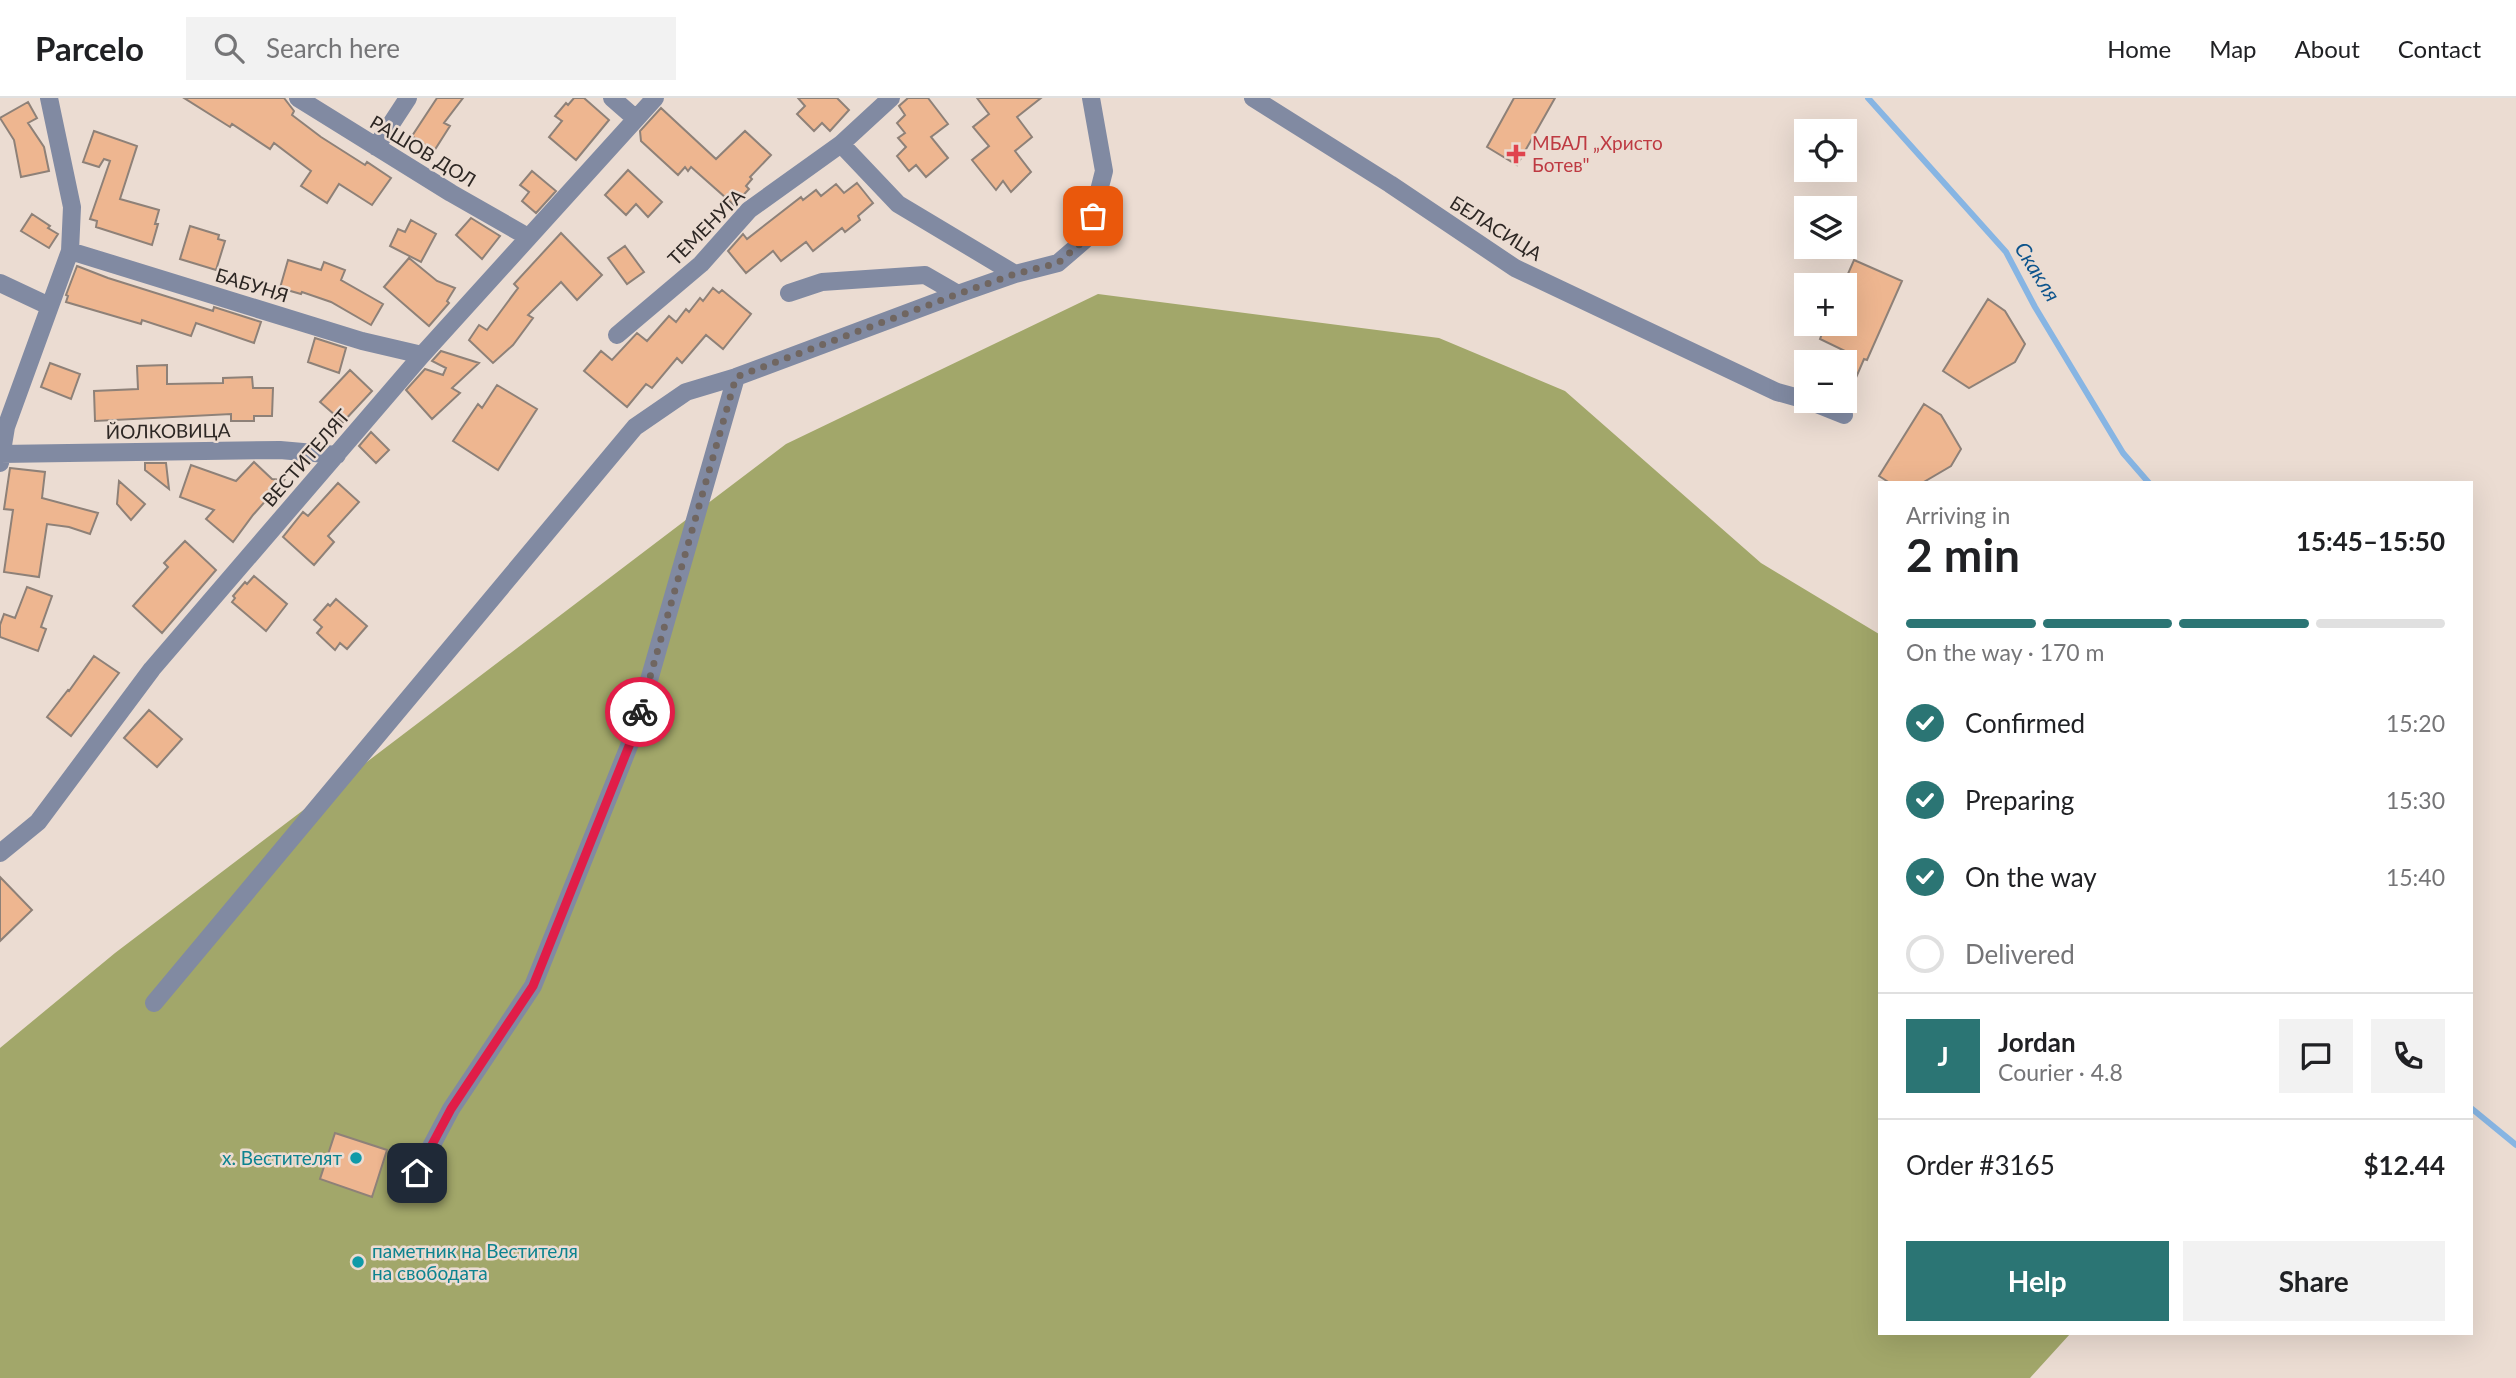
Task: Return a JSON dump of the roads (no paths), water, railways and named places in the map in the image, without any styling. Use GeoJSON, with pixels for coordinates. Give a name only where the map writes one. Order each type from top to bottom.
{"type":"FeatureCollection","features":[{"type":"Feature","properties":{"kind":"street"},"geometry":{"type":"LineString","coordinates":[[0,457],[6,427],[70,251],[72,207],[49,98]]}},
{"type":"Feature","properties":{"kind":"street","name":"РАШОВ ДОЛ"},"geometry":{"type":"LineString","coordinates":[[298,98],[528,237]]}},
{"type":"Feature","properties":{"kind":"street"},"geometry":{"type":"LineString","coordinates":[[376,147],[408,98]]}},
{"type":"Feature","properties":{"kind":"street"},"geometry":{"type":"LineString","coordinates":[[612,98],[636,119]]}},
{"type":"Feature","properties":{"kind":"street","name":"ВЕСТИТЕЛЯТ"},"geometry":{"type":"LineString","coordinates":[[0,853],[38,822],[152,669],[422,355],[655,98]]}},
{"type":"Feature","properties":{"kind":"street","name":"ТЕМЕНУГА"},"geometry":{"type":"LineString","coordinates":[[617,335],[701,264],[749,210],[841,144],[891,98]]}},
{"type":"Feature","properties":{"kind":"street"},"geometry":{"type":"LineString","coordinates":[[154,1003],[635,427],[687,392],[736,377],[1015,274],[1058,263],[1087,238],[1104,171],[1091,98]]}},
{"type":"Feature","properties":{"kind":"street","name":"БЕЛАСИЦА"},"geometry":{"type":"LineString","coordinates":[[1253,98],[1390,184],[1515,268],[1777,392],[1794,397]]}},
{"type":"Feature","properties":{"kind":"street"},"geometry":{"type":"LineString","coordinates":[[841,144],[898,204],[1015,274]]}},
{"type":"Feature","properties":{"kind":"street","name":"БАБУНЯ"},"geometry":{"type":"LineString","coordinates":[[70,251],[338,334],[422,355]]}},
{"type":"Feature","properties":{"kind":"street"},"geometry":{"type":"LineString","coordinates":[[789,293],[822,282],[925,275],[958,294]]}},
{"type":"Feature","properties":{"kind":"street"},"geometry":{"type":"LineString","coordinates":[[0,283],[49,306]]}},
{"type":"Feature","properties":{"kind":"street"},"geometry":{"type":"LineString","coordinates":[[417,1173],[451,1109],[533,986],[633,736],[736,377]]}},
{"type":"Feature","properties":{"kind":"street","name":"БЕЛАСИЦА"},"geometry":{"type":"LineString","coordinates":[[1839,413],[1844,415]]}},
{"type":"Feature","properties":{"kind":"street","name":"ЙОЛКОВИЦА"},"geometry":{"type":"LineString","coordinates":[[0,457],[280,450],[337,455]]}},
{"type":"Feature","properties":{"kind":"waterway","name":"Скакля"},"geometry":{"type":"LineString","coordinates":[[1868,98],[2006,252],[2035,307],[2123,453],[2147,481]]}},
{"type":"Feature","properties":{"kind":"waterway","name":"Скакля"},"geometry":{"type":"LineString","coordinates":[[2473,1110],[2516,1145]]}},
{"type":"Feature","properties":{"kind":"place","name":"МБАЛ „Христо Ботев\""},"geometry":{"type":"Point","coordinates":[1516,154]}},
{"type":"Feature","properties":{"kind":"place","name":"х. Вестителят"},"geometry":{"type":"Point","coordinates":[356,1158]}},
{"type":"Feature","properties":{"kind":"place","name":"паметник на Вестителя на свободата"},"geometry":{"type":"Point","coordinates":[358,1262]}}]}
